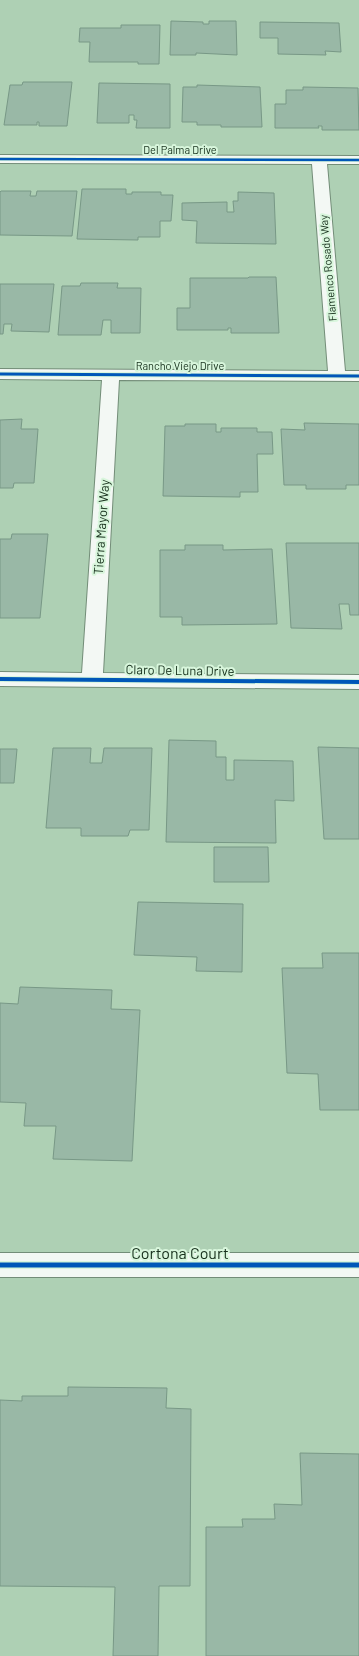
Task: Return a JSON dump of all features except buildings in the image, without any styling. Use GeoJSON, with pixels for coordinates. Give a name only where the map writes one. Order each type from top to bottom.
{"type":"FeatureCollection","features":[{"type":"Feature","properties":{"kind":"street","name":"Del Palma Drive"},"geometry":{"type":"LineString","coordinates":[[0,159],[359,160]]}},
{"type":"Feature","properties":{"kind":"street","name":"Flamenco Rosado Way"},"geometry":{"type":"LineString","coordinates":[[319,160],[337,376]]}},
{"type":"Feature","properties":{"kind":"street","name":"Rancho Viejo Drive"},"geometry":{"type":"LineString","coordinates":[[0,374],[359,376]]}},
{"type":"Feature","properties":{"kind":"street","name":"Tierra Mayor Way"},"geometry":{"type":"LineString","coordinates":[[92,679],[111,375]]}},
{"type":"Feature","properties":{"kind":"street","name":"Claro De Luna Drive"},"geometry":{"type":"LineString","coordinates":[[0,679],[359,682]]}},
{"type":"Feature","properties":{"kind":"street","name":"Cortona Court"},"geometry":{"type":"LineString","coordinates":[[0,1265],[359,1265]]}},
{"type":"Feature","properties":{"kind":"cycle path"},"geometry":{"type":"LineString","coordinates":[[0,159],[359,160]]}},
{"type":"Feature","properties":{"kind":"cycle path"},"geometry":{"type":"LineString","coordinates":[[0,374],[359,376]]}},
{"type":"Feature","properties":{"kind":"cycle path"},"geometry":{"type":"LineString","coordinates":[[0,679],[359,682]]}},
{"type":"Feature","properties":{"kind":"cycle path"},"geometry":{"type":"LineString","coordinates":[[0,1265],[359,1265]]}}]}
